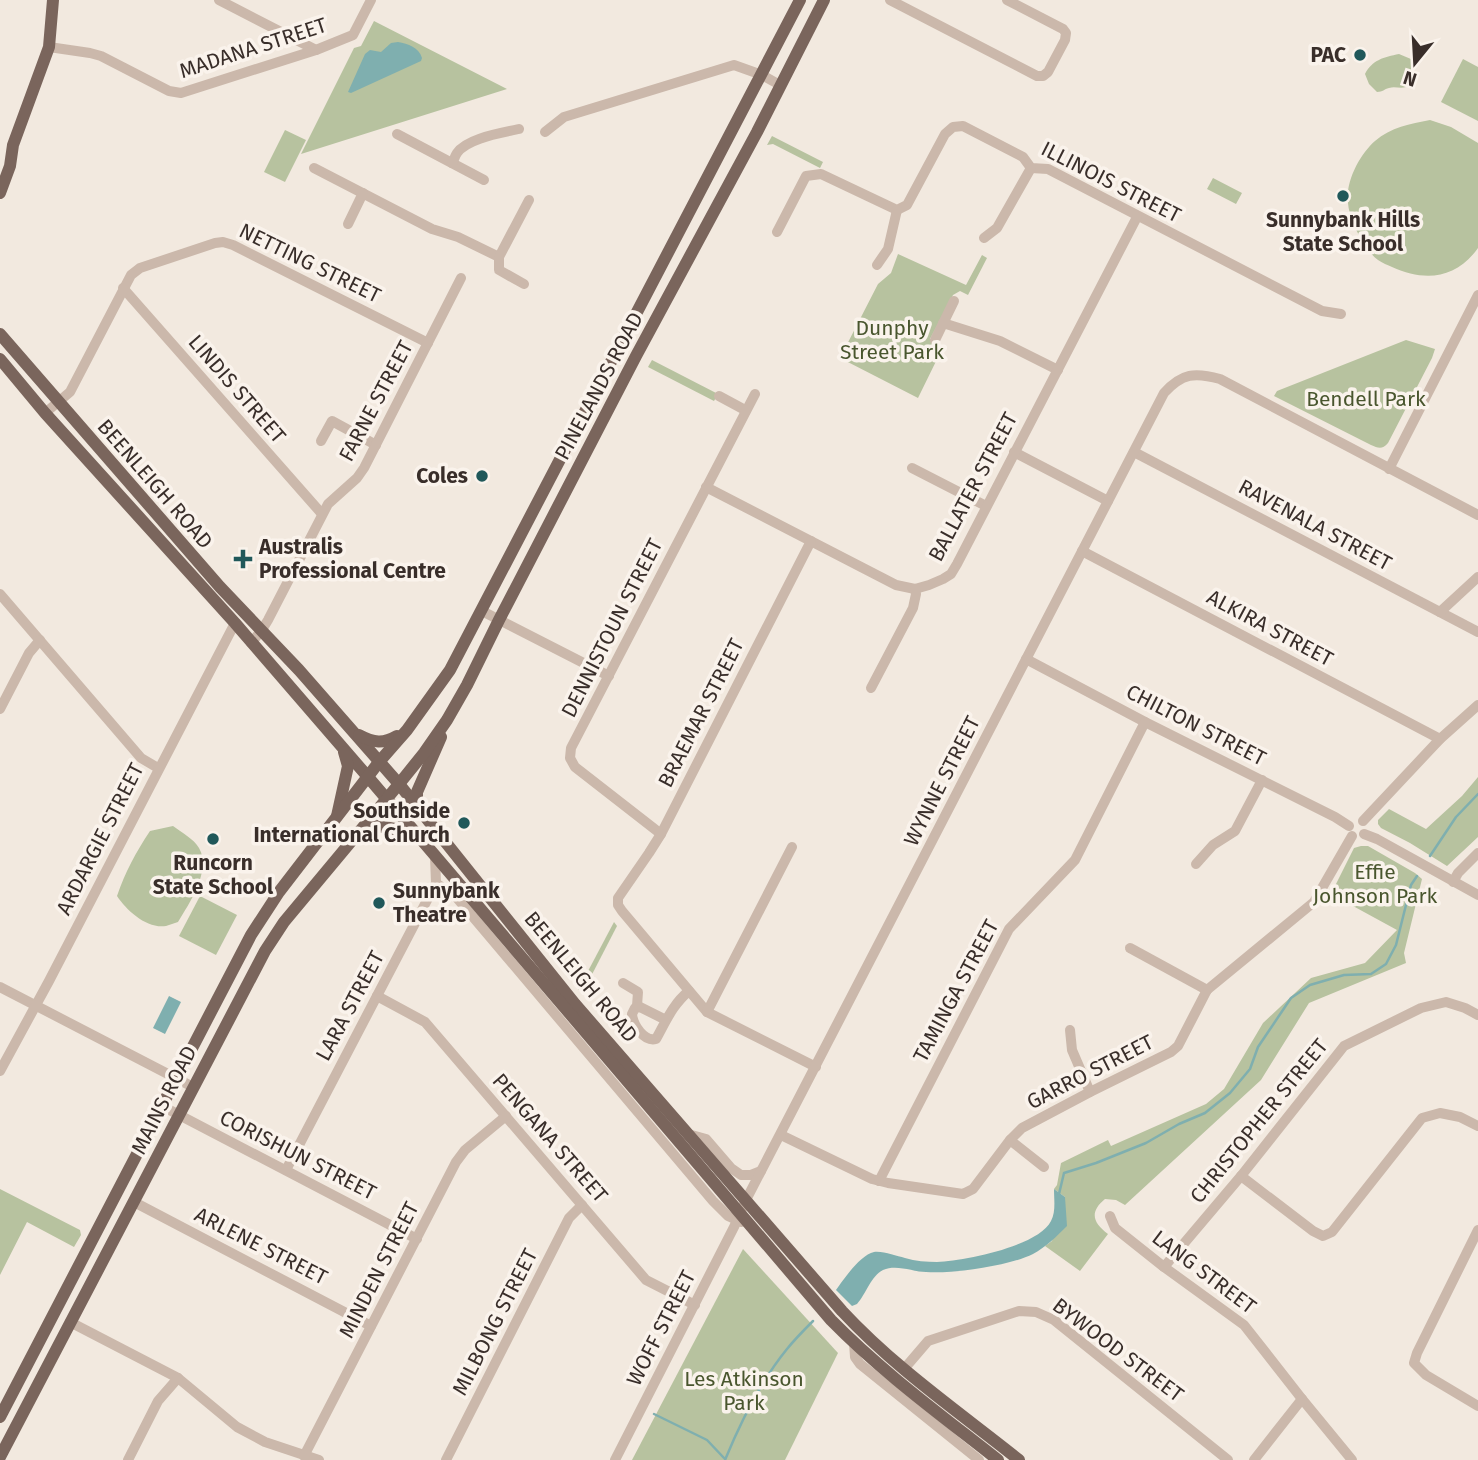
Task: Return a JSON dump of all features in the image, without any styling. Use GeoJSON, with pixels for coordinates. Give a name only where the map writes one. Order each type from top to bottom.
{"type":"FeatureCollection","features":[{"type":"Feature","properties":{"kind":"main road"},"geometry":{"type":"LineString","coordinates":[[0,170],[13,145],[49,47],[53,0]]}},
{"type":"Feature","properties":{"kind":"main road","name":"PINELANDS ROAD"},"geometry":{"type":"LineString","coordinates":[[379,762],[407,730],[450,670],[800,0]]}},
{"type":"Feature","properties":{"kind":"main road","name":"PINELANDS ROAD"},"geometry":{"type":"LineString","coordinates":[[399,784],[447,720],[467,685],[636,356],[757,132],[824,0]]}},
{"type":"Feature","properties":{"kind":"main road"},"geometry":{"type":"LineString","coordinates":[[0,192],[10,166],[13,145]]}},
{"type":"Feature","properties":{"kind":"main road","name":"BEENLEIGH ROAD"},"geometry":{"type":"LineString","coordinates":[[0,334],[3,353],[45,413],[235,623],[343,748],[738,1216],[751,1226],[854,1343],[998,1460]]}},
{"type":"Feature","properties":{"kind":"main road","name":"BEENLEIGH ROAD"},"geometry":{"type":"LineString","coordinates":[[3,353],[58,402],[220,587],[299,670],[399,784],[575,1003],[866,1337],[1019,1460]]}},
{"type":"Feature","properties":{"kind":"main road"},"geometry":{"type":"LineString","coordinates":[[418,806],[418,792],[447,720]]}},
{"type":"Feature","properties":{"kind":"main road"},"geometry":{"type":"LineString","coordinates":[[352,731],[368,740],[386,742],[407,730]]}},
{"type":"Feature","properties":{"kind":"main road"},"geometry":{"type":"LineString","coordinates":[[336,820],[348,766],[343,748]]}},
{"type":"Feature","properties":{"kind":"main road","name":"MAINS ROAD"},"geometry":{"type":"LineString","coordinates":[[0,1417],[251,935],[279,892],[379,762]]}},
{"type":"Feature","properties":{"kind":"main road","name":"MAINS ROAD"},"geometry":{"type":"LineString","coordinates":[[0,1457],[265,951],[285,922],[399,784]]}},
{"type":"Feature","properties":{"kind":"main road"},"geometry":{"type":"LineString","coordinates":[[356,835],[378,826],[395,829],[422,840]]}},
{"type":"Feature","properties":{"kind":"street"},"geometry":{"type":"LineString","coordinates":[[219,0],[316,50]]}},
{"type":"Feature","properties":{"kind":"street","name":"MADANA STREET"},"geometry":{"type":"LineString","coordinates":[[49,47],[90,52],[169,91],[181,93],[353,36],[371,0]]}},
{"type":"Feature","properties":{"kind":"street"},"geometry":{"type":"LineString","coordinates":[[890,0],[1037,76],[1043,76],[1054,61],[1066,33],[1007,0]]}},
{"type":"Feature","properties":{"kind":"street"},"geometry":{"type":"LineString","coordinates":[[545,132],[564,117],[734,65],[780,85]]}},
{"type":"Feature","properties":{"kind":"street","name":"ILLINOIS STREET"},"geometry":{"type":"LineString","coordinates":[[897,210],[907,205],[945,134],[953,127],[964,126],[1023,157],[1031,168],[1048,169],[1322,311],[1341,314]]}},
{"type":"Feature","properties":{"kind":"street"},"geometry":{"type":"LineString","coordinates":[[452,163],[466,145],[520,129]]}},
{"type":"Feature","properties":{"kind":"street"},"geometry":{"type":"LineString","coordinates":[[397,134],[484,180]]}},
{"type":"Feature","properties":{"kind":"street"},"geometry":{"type":"LineString","coordinates":[[314,168],[432,229],[458,237],[499,257]]}},
{"type":"Feature","properties":{"kind":"street"},"geometry":{"type":"LineString","coordinates":[[984,237],[997,228],[1031,168]]}},
{"type":"Feature","properties":{"kind":"street"},"geometry":{"type":"LineString","coordinates":[[777,232],[806,176],[821,174],[897,210],[888,249],[877,265]]}},
{"type":"Feature","properties":{"kind":"street"},"geometry":{"type":"LineString","coordinates":[[348,224],[363,193]]}},
{"type":"Feature","properties":{"kind":"street"},"geometry":{"type":"LineString","coordinates":[[524,284],[499,270],[499,257],[529,200]]}},
{"type":"Feature","properties":{"kind":"street","name":"BALLATER STREET"},"geometry":{"type":"LineString","coordinates":[[915,589],[951,574],[1137,217]]}},
{"type":"Feature","properties":{"kind":"street","name":"NETTING STREET"},"geometry":{"type":"LineString","coordinates":[[45,413],[70,392],[131,275],[141,268],[215,243],[223,242],[428,343]]}},
{"type":"Feature","properties":{"kind":"street","name":"FARNE STREET"},"geometry":{"type":"LineString","coordinates":[[251,643],[262,630],[322,514],[364,468],[461,278]]}},
{"type":"Feature","properties":{"kind":"street","name":"LINDIS STREET"},"geometry":{"type":"LineString","coordinates":[[123,288],[322,514]]}},
{"type":"Feature","properties":{"kind":"street"},"geometry":{"type":"LineString","coordinates":[[1478,295],[1389,469],[1478,515]]}},
{"type":"Feature","properties":{"kind":"street"},"geometry":{"type":"LineString","coordinates":[[935,340],[954,301]]}},
{"type":"Feature","properties":{"kind":"street"},"geometry":{"type":"LineString","coordinates":[[943,323],[1000,341],[1058,370]]}},
{"type":"Feature","properties":{"kind":"street","name":"WYNNE STREET"},"geometry":{"type":"LineString","coordinates":[[738,1216],[1164,393],[1175,381],[1187,376],[1205,374],[1220,379],[1373,458],[1389,469]]}},
{"type":"Feature","properties":{"kind":"street","name":"DENNISTOUN STREET"},"geometry":{"type":"LineString","coordinates":[[661,834],[575,767],[570,758],[571,748],[755,394]]}},
{"type":"Feature","properties":{"kind":"street"},"geometry":{"type":"LineString","coordinates":[[719,397],[746,410]]}},
{"type":"Feature","properties":{"kind":"street"},"geometry":{"type":"LineString","coordinates":[[321,441],[332,421],[376,445]]}},
{"type":"Feature","properties":{"kind":"street"},"geometry":{"type":"LineString","coordinates":[[1014,452],[1108,501]]}},
{"type":"Feature","properties":{"kind":"street","name":"RAVENALA STREET"},"geometry":{"type":"LineString","coordinates":[[1133,452],[1478,632]]}},
{"type":"Feature","properties":{"kind":"street"},"geometry":{"type":"LineString","coordinates":[[912,468],[986,506]]}},
{"type":"Feature","properties":{"kind":"street"},"geometry":{"type":"LineString","coordinates":[[706,487],[896,585],[915,589],[913,608],[871,688]]}},
{"type":"Feature","properties":{"kind":"street","name":"BRAEMAR STREET"},"geometry":{"type":"LineString","coordinates":[[689,991],[622,911],[618,898],[661,834],[811,541]]}},
{"type":"Feature","properties":{"kind":"street","name":"ALKIRA STREET"},"geometry":{"type":"LineString","coordinates":[[1082,551],[1440,739]]}},
{"type":"Feature","properties":{"kind":"street"},"geometry":{"type":"LineString","coordinates":[[1440,612],[1478,577]]}},
{"type":"Feature","properties":{"kind":"street"},"geometry":{"type":"LineString","coordinates":[[0,594],[141,758],[158,768]]}},
{"type":"Feature","properties":{"kind":"street"},"geometry":{"type":"LineString","coordinates":[[481,611],[609,676]]}},
{"type":"Feature","properties":{"kind":"street","name":"ARDARGIE STREET"},"geometry":{"type":"LineString","coordinates":[[0,1071],[235,623]]}},
{"type":"Feature","properties":{"kind":"street"},"geometry":{"type":"LineString","coordinates":[[0,709],[29,653],[40,640]]}},
{"type":"Feature","properties":{"kind":"street","name":"CHILTON STREET"},"geometry":{"type":"LineString","coordinates":[[1026,659],[1262,780],[1350,831]]}},
{"type":"Feature","properties":{"kind":"street"},"geometry":{"type":"LineString","coordinates":[[1363,821],[1440,739],[1478,705]]}},
{"type":"Feature","properties":{"kind":"street","name":"TAMINGA STREET"},"geometry":{"type":"LineString","coordinates":[[879,1181],[1009,929],[1075,860],[1145,722]]}},
{"type":"Feature","properties":{"kind":"street"},"geometry":{"type":"LineString","coordinates":[[1196,864],[1213,845],[1236,831],[1262,780]]}},
{"type":"Feature","properties":{"kind":"street"},"geometry":{"type":"LineString","coordinates":[[1353,820],[1363,821],[1366,827],[1364,834],[1358,837],[1350,831],[1353,820]]}},
{"type":"Feature","properties":{"kind":"street","name":"GARRO STREET"},"geometry":{"type":"LineString","coordinates":[[781,1135],[879,1181],[963,1194],[973,1189],[1022,1128],[1178,1046],[1207,990],[1314,902],[1350,831]]}},
{"type":"Feature","properties":{"kind":"street"},"geometry":{"type":"LineString","coordinates":[[1364,834],[1478,895]]}},
{"type":"Feature","properties":{"kind":"street"},"geometry":{"type":"LineString","coordinates":[[707,1012],[792,847]]}},
{"type":"Feature","properties":{"kind":"street"},"geometry":{"type":"LineString","coordinates":[[1453,882],[1478,853]]}},
{"type":"Feature","properties":{"kind":"street","name":"LARA STREET"},"geometry":{"type":"LineString","coordinates":[[286,1170],[436,883],[435,856]]}},
{"type":"Feature","properties":{"kind":"street","name":"BEENLEIGH ROAD"},"geometry":{"type":"LineString","coordinates":[[436,883],[457,898],[713,1201],[729,1216],[738,1216]]}},
{"type":"Feature","properties":{"kind":"street"},"geometry":{"type":"LineString","coordinates":[[1130,948],[1207,990]]}},
{"type":"Feature","properties":{"kind":"street"},"geometry":{"type":"LineString","coordinates":[[623,984],[638,992],[637,1006],[632,1018],[643,1035],[650,1040],[656,1039],[678,1000],[689,991],[707,1012],[816,1067]]}},
{"type":"Feature","properties":{"kind":"street"},"geometry":{"type":"LineString","coordinates":[[0,987],[192,1087]]}},
{"type":"Feature","properties":{"kind":"street","name":"PENGANA STREET"},"geometry":{"type":"LineString","coordinates":[[377,996],[425,1022],[646,1280],[695,1305]]}},
{"type":"Feature","properties":{"kind":"street","name":"CHRISTOPHER STREET"},"geometry":{"type":"LineString","coordinates":[[1164,1267],[1241,1176],[1344,1046],[1421,1008],[1446,1002],[1478,1015]]}},
{"type":"Feature","properties":{"kind":"street"},"geometry":{"type":"LineString","coordinates":[[637,1006],[666,1020]]}},
{"type":"Feature","properties":{"kind":"street"},"geometry":{"type":"LineString","coordinates":[[1070,1030],[1072,1050],[1090,1092]]}},
{"type":"Feature","properties":{"kind":"street","name":"CORISHUN STREET"},"geometry":{"type":"LineString","coordinates":[[162,1106],[417,1239]]}},
{"type":"Feature","properties":{"kind":"street"},"geometry":{"type":"LineString","coordinates":[[1241,1176],[1313,1231],[1324,1236],[1332,1232],[1422,1118],[1440,1113],[1460,1117],[1478,1126]]}},
{"type":"Feature","properties":{"kind":"street","name":"MINDEN STREET"},"geometry":{"type":"LineString","coordinates":[[304,1456],[456,1162],[465,1150],[506,1116]]}},
{"type":"Feature","properties":{"kind":"street"},"geometry":{"type":"LineString","coordinates":[[688,1133],[706,1139],[735,1172],[751,1175],[761,1171]]}},
{"type":"Feature","properties":{"kind":"street"},"geometry":{"type":"LineString","coordinates":[[1010,1140],[1044,1167]]}},
{"type":"Feature","properties":{"kind":"street","name":"ARLENE STREET"},"geometry":{"type":"LineString","coordinates":[[134,1202],[371,1326]]}},
{"type":"Feature","properties":{"kind":"street","name":"MILBONG STREET"},"geometry":{"type":"LineString","coordinates":[[446,1460],[569,1218],[582,1205]]}},
{"type":"Feature","properties":{"kind":"street","name":"WOFF STREET"},"geometry":{"type":"LineString","coordinates":[[615,1460],[738,1216]]}},
{"type":"Feature","properties":{"kind":"street","name":"LANG STREET"},"geometry":{"type":"LineString","coordinates":[[1110,1216],[1115,1228],[1244,1325],[1352,1460]]}},
{"type":"Feature","properties":{"kind":"street"},"geometry":{"type":"LineString","coordinates":[[1478,1230],[1414,1363],[1426,1376],[1478,1406]]}},
{"type":"Feature","properties":{"kind":"street","name":"BYWOOD STREET"},"geometry":{"type":"LineString","coordinates":[[904,1369],[928,1341],[1019,1311],[1036,1312],[1054,1320],[1228,1460]]}},
{"type":"Feature","properties":{"kind":"street"},"geometry":{"type":"LineString","coordinates":[[70,1322],[178,1378],[237,1427],[265,1442],[319,1460]]}},
{"type":"Feature","properties":{"kind":"street","name":"BEENLEIGH ROAD"},"geometry":{"type":"LineString","coordinates":[[854,1343],[855,1357],[860,1364],[979,1460]]}},
{"type":"Feature","properties":{"kind":"street"},"geometry":{"type":"LineString","coordinates":[[128,1460],[158,1401],[178,1378]]}},
{"type":"Feature","properties":{"kind":"street"},"geometry":{"type":"LineString","coordinates":[[1254,1460],[1302,1399]]}},
{"type":"Feature","properties":{"kind":"green space"},"geometry":{"type":"Polygon","coordinates":[[[374,21],[507,89],[301,154],[354,48],[361,46],[374,21]]]}},
{"type":"Feature","properties":{"kind":"green space"},"geometry":{"type":"Polygon","coordinates":[[[1399,54],[1418,62],[1406,87],[1391,87],[1377,92],[1369,84],[1365,74],[1371,65],[1379,60],[1399,54]]]}},
{"type":"Feature","properties":{"kind":"green space"},"geometry":{"type":"Polygon","coordinates":[[[1463,59],[1478,67],[1478,121],[1441,102],[1463,59]]]}},
{"type":"Feature","properties":{"kind":"green space"},"geometry":{"type":"Polygon","coordinates":[[[1430,120],[1451,127],[1478,143],[1478,248],[1450,272],[1428,276],[1404,272],[1373,256],[1353,222],[1348,195],[1355,169],[1375,141],[1394,129],[1430,120]]]}},
{"type":"Feature","properties":{"kind":"green space"},"geometry":{"type":"Polygon","coordinates":[[[285,130],[306,140],[285,182],[264,172],[285,130]]]}},
{"type":"Feature","properties":{"kind":"green space"},"geometry":{"type":"Polygon","coordinates":[[[772,136],[823,162],[820,168],[773,144],[767,145],[772,136]]]}},
{"type":"Feature","properties":{"kind":"green space"},"geometry":{"type":"Polygon","coordinates":[[[1213,178],[1242,193],[1236,204],[1207,189],[1213,178]]]}},
{"type":"Feature","properties":{"kind":"green space","name":"Dunphy Street Park"},"geometry":{"type":"Polygon","coordinates":[[[898,254],[966,285],[982,255],[987,258],[968,295],[960,291],[953,295],[930,339],[943,347],[918,398],[840,358],[878,284],[891,273],[898,254]]]}},
{"type":"Feature","properties":{"kind":"green space","name":"Bendell Park"},"geometry":{"type":"Polygon","coordinates":[[[1406,340],[1435,349],[1388,443],[1382,448],[1274,396],[1277,391],[1406,340]]]}},
{"type":"Feature","properties":{"kind":"green space"},"geometry":{"type":"Polygon","coordinates":[[[652,360],[718,394],[714,401],[648,367],[652,360]]]}},
{"type":"Feature","properties":{"kind":"green space"},"geometry":{"type":"Polygon","coordinates":[[[1478,777],[1478,837],[1447,866],[1378,824],[1378,820],[1389,809],[1426,829],[1462,796],[1478,777]]]}},
{"type":"Feature","properties":{"kind":"green space"},"geometry":{"type":"Polygon","coordinates":[[[173,826],[199,848],[203,866],[201,876],[178,922],[166,926],[152,925],[138,918],[117,896],[131,862],[150,831],[173,826]]]}},
{"type":"Feature","properties":{"kind":"green space","name":"Effie Johnson Park"},"geometry":{"type":"Polygon","coordinates":[[[1368,846],[1422,879],[1404,953],[1406,963],[1309,1003],[1261,1080],[1125,1205],[1116,1200],[1105,1199],[1100,1204],[1095,1213],[1096,1222],[1108,1234],[1080,1271],[1045,1246],[1052,1241],[1065,1197],[1054,1189],[1061,1163],[1108,1140],[1111,1146],[1206,1104],[1224,1089],[1263,1023],[1311,978],[1365,963],[1397,930],[1331,894],[1354,848],[1368,846]]]}},
{"type":"Feature","properties":{"kind":"green space"},"geometry":{"type":"Polygon","coordinates":[[[200,896],[237,915],[216,955],[179,936],[200,896]]]}},
{"type":"Feature","properties":{"kind":"green space"},"geometry":{"type":"Polygon","coordinates":[[[614,922],[617,926],[585,988],[578,990],[614,922]]]}},
{"type":"Feature","properties":{"kind":"green space"},"geometry":{"type":"Polygon","coordinates":[[[0,1189],[80,1230],[81,1235],[74,1247],[27,1222],[0,1275],[0,1189]]]}},
{"type":"Feature","properties":{"kind":"green space","name":"Les Atkinson Park"},"geometry":{"type":"Polygon","coordinates":[[[743,1249],[838,1353],[785,1460],[632,1460],[743,1249]]]}},
{"type":"Feature","properties":{"kind":"water"},"geometry":{"type":"Polygon","coordinates":[[[398,42],[416,49],[421,54],[421,61],[348,92],[365,54],[370,50],[381,52],[391,43],[398,42]]]}},
{"type":"Feature","properties":{"kind":"water"},"geometry":{"type":"Polygon","coordinates":[[[169,996],[181,1002],[165,1034],[153,1028],[169,996]]]}},
{"type":"Feature","properties":{"kind":"water"},"geometry":{"type":"Polygon","coordinates":[[[1054,1189],[1065,1197],[1067,1226],[1033,1254],[1010,1262],[965,1270],[921,1272],[888,1268],[875,1276],[857,1304],[852,1306],[836,1290],[858,1262],[874,1252],[937,1262],[982,1255],[1017,1245],[1044,1230],[1051,1221],[1054,1189]]]}},
{"type":"Feature","properties":{"kind":"waterway"},"geometry":{"type":"LineString","coordinates":[[1430,856],[1456,817],[1478,794]]}},
{"type":"Feature","properties":{"kind":"waterway"},"geometry":{"type":"LineString","coordinates":[[1059,1194],[1064,1173],[1146,1143],[1205,1113],[1230,1093],[1250,1069],[1258,1047],[1291,998],[1310,985],[1344,975],[1371,974],[1386,964],[1396,945],[1411,885],[1417,876]]}},
{"type":"Feature","properties":{"kind":"waterway"},"geometry":{"type":"LineString","coordinates":[[725,1460],[768,1375],[790,1345],[813,1321]]}},
{"type":"Feature","properties":{"kind":"waterway"},"geometry":{"type":"LineString","coordinates":[[654,1414],[707,1440],[724,1458]]}},
{"type":"Feature","properties":{"kind":"place","name":"PAC"},"geometry":{"type":"Point","coordinates":[1360,55]}},
{"type":"Feature","properties":{"kind":"place","name":"Sunnybank Hills State School"},"geometry":{"type":"Point","coordinates":[1343,196]}},
{"type":"Feature","properties":{"kind":"place","name":"Coles"},"geometry":{"type":"Point","coordinates":[482,476]}},
{"type":"Feature","properties":{"kind":"place","name":"Australis Professional Centre"},"geometry":{"type":"Point","coordinates":[243,559]}},
{"type":"Feature","properties":{"kind":"place","name":"Southside International Church"},"geometry":{"type":"Point","coordinates":[464,823]}},
{"type":"Feature","properties":{"kind":"place","name":"Runcorn State School"},"geometry":{"type":"Point","coordinates":[213,839]}},
{"type":"Feature","properties":{"kind":"place","name":"Sunnybank Theatre"},"geometry":{"type":"Point","coordinates":[379,903]}}]}
